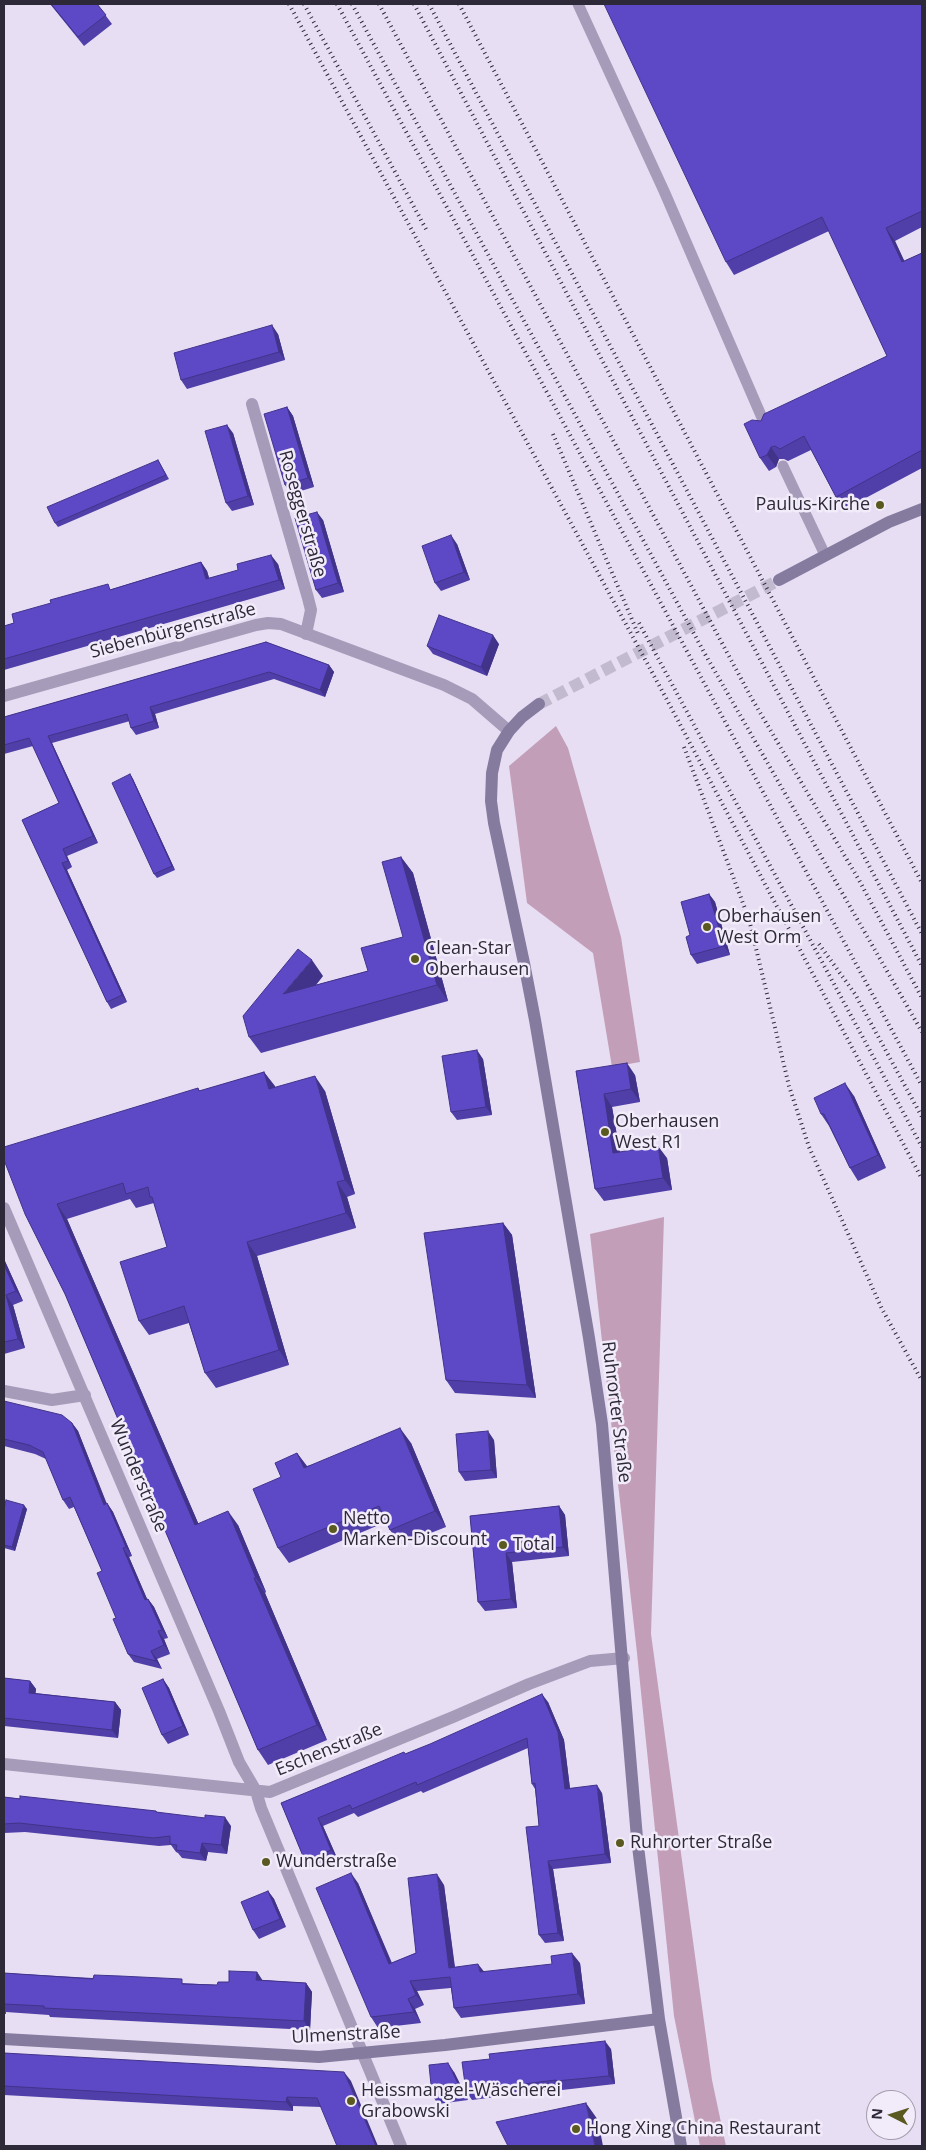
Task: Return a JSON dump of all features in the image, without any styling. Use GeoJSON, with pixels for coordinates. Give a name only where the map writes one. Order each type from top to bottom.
{"type":"FeatureCollection","features":[{"type":"Feature","properties":{"kind":"main road"},"geometry":{"type":"LineString","coordinates":[[779,580],[889,522],[922,508]]}},
{"type":"Feature","properties":{"kind":"main road","name":"Ruhrorter Straße"},"geometry":{"type":"LineString","coordinates":[[539,704],[522,717],[509,731],[497,750],[492,773],[491,801],[524,963],[590,1338],[602,1424],[624,1658],[634,1810],[659,2019],[681,2146]]}},
{"type":"Feature","properties":{"kind":"main road","name":"Ulmenstraße"},"geometry":{"type":"LineString","coordinates":[[4,2039],[319,2057],[364,2054],[659,2019]]}},
{"type":"Feature","properties":{"kind":"street","name":"Roseggerstraße"},"geometry":{"type":"LineString","coordinates":[[252,404],[311,610],[306,634]]}},
{"type":"Feature","properties":{"kind":"street","name":"Siebenbürgenstraße"},"geometry":{"type":"LineString","coordinates":[[4,696],[256,625],[281,624],[444,686],[472,699],[509,731]]}},
{"type":"Feature","properties":{"kind":"street","name":"Wunderstraße"},"geometry":{"type":"LineString","coordinates":[[4,1208],[85,1395],[239,1762],[256,1791],[261,1808],[401,2146]]}},
{"type":"Feature","properties":{"kind":"street"},"geometry":{"type":"LineString","coordinates":[[4,1391],[52,1400],[85,1395]]}},
{"type":"Feature","properties":{"kind":"street","name":"Eschenstraße"},"geometry":{"type":"LineString","coordinates":[[4,1764],[270,1792],[529,1684],[590,1661],[624,1658]]}},
{"type":"Feature","properties":{"kind":"lane"},"geometry":{"type":"LineString","coordinates":[[578,4],[664,191],[766,427]]}},
{"type":"Feature","properties":{"kind":"lane"},"geometry":{"type":"LineString","coordinates":[[783,466],[825,556]]}},
{"type":"Feature","properties":{"kind":"shaded area"},"geometry":{"type":"Polygon","coordinates":[[[556,726],[568,748],[621,937],[640,1062],[612,1067],[593,953],[527,903],[509,766],[556,726]]]}},
{"type":"Feature","properties":{"kind":"shaded area"},"geometry":{"type":"Polygon","coordinates":[[[664,1217],[651,1634],[712,2080],[726,2146],[700,2146],[674,2016],[637,1653],[590,1234],[664,1217]]]}},
{"type":"Feature","properties":{"kind":"building"},"geometry":{"type":"Polygon","coordinates":[[[51,4],[97,4],[106,15],[78,37],[51,4]]]}},
{"type":"Feature","properties":{"kind":"building"},"geometry":{"type":"Polygon","coordinates":[[[604,4],[922,4],[922,211],[886,228],[902,262],[922,253],[922,450],[836,497],[804,436],[780,449],[775,446],[771,447],[767,455],[760,458],[744,424],[752,420],[761,421],[764,414],[887,356],[822,217],[726,262],[604,4]]]}},
{"type":"Feature","properties":{"kind":"building"},"geometry":{"type":"Polygon","coordinates":[[[272,325],[279,352],[181,380],[174,353],[272,325]]]}},
{"type":"Feature","properties":{"kind":"building"},"geometry":{"type":"Polygon","coordinates":[[[287,407],[308,478],[285,485],[264,414],[287,407]]]}},
{"type":"Feature","properties":{"kind":"building"},"geometry":{"type":"Polygon","coordinates":[[[227,425],[248,496],[226,503],[205,431],[227,425]]]}},
{"type":"Feature","properties":{"kind":"building"},"geometry":{"type":"Polygon","coordinates":[[[158,460],[166,475],[55,523],[47,507],[158,460]]]}},
{"type":"Feature","properties":{"kind":"building"},"geometry":{"type":"Polygon","coordinates":[[[317,512],[338,583],[316,590],[295,518],[317,512]]]}},
{"type":"Feature","properties":{"kind":"building"},"geometry":{"type":"Polygon","coordinates":[[[451,535],[464,572],[435,583],[422,546],[451,535]]]}},
{"type":"Feature","properties":{"kind":"building"},"geometry":{"type":"Polygon","coordinates":[[[271,555],[279,580],[4,659],[4,626],[14,623],[12,614],[51,603],[50,600],[108,584],[110,590],[201,562],[206,579],[238,570],[237,564],[271,555]]]}},
{"type":"Feature","properties":{"kind":"building"},"geometry":{"type":"Polygon","coordinates":[[[439,615],[493,635],[481,667],[427,646],[439,615]]]}},
{"type":"Feature","properties":{"kind":"building"},"geometry":{"type":"Polygon","coordinates":[[[266,642],[329,665],[320,690],[269,672],[150,707],[154,721],[131,728],[127,714],[48,736],[93,836],[63,849],[68,861],[62,863],[122,995],[107,1002],[22,820],[59,803],[29,738],[4,745],[4,717],[266,642]]]}},
{"type":"Feature","properties":{"kind":"building"},"geometry":{"type":"Polygon","coordinates":[[[130,774],[172,866],[154,874],[112,783],[130,774]]]}},
{"type":"Feature","properties":{"kind":"building"},"geometry":{"type":"Polygon","coordinates":[[[401,857],[437,985],[249,1037],[243,1016],[298,949],[312,960],[283,994],[368,971],[361,948],[403,937],[382,862],[401,857]]]}},
{"type":"Feature","properties":{"kind":"building","name":"Oberhausen West Orm"},"geometry":{"type":"Polygon","coordinates":[[[709,894],[724,946],[691,955],[686,937],[690,935],[681,902],[709,894]]]}},
{"type":"Feature","properties":{"kind":"building"},"geometry":{"type":"Polygon","coordinates":[[[477,1050],[486,1107],[451,1112],[442,1056],[477,1050]]]}},
{"type":"Feature","properties":{"kind":"building"},"geometry":{"type":"Polygon","coordinates":[[[627,1063],[631,1089],[604,1094],[613,1153],[658,1146],[663,1178],[595,1189],[576,1071],[627,1063]]]}},
{"type":"Feature","properties":{"kind":"building"},"geometry":{"type":"Polygon","coordinates":[[[264,1072],[269,1089],[315,1076],[345,1180],[337,1182],[346,1213],[247,1242],[279,1350],[205,1373],[184,1306],[139,1321],[120,1262],[167,1247],[148,1187],[126,1194],[123,1183],[57,1204],[195,1525],[228,1511],[256,1578],[254,1578],[317,1725],[258,1750],[65,1294],[25,1214],[4,1160],[4,1147],[198,1088],[199,1091],[264,1072]]]}},
{"type":"Feature","properties":{"kind":"building"},"geometry":{"type":"Polygon","coordinates":[[[845,1083],[878,1155],[850,1168],[824,1114],[821,1114],[814,1098],[845,1083]]]}},
{"type":"Feature","properties":{"kind":"building"},"geometry":{"type":"Polygon","coordinates":[[[503,1223],[527,1385],[446,1380],[424,1233],[503,1223]]]}},
{"type":"Feature","properties":{"kind":"building"},"geometry":{"type":"Polygon","coordinates":[[[4,1265],[16,1291],[6,1295],[18,1339],[4,1342],[4,1265]]]}},
{"type":"Feature","properties":{"kind":"building"},"geometry":{"type":"Polygon","coordinates":[[[4,1401],[62,1415],[72,1423],[104,1505],[107,1503],[126,1547],[123,1548],[145,1600],[148,1599],[162,1630],[158,1631],[164,1645],[151,1651],[156,1661],[128,1654],[113,1619],[116,1618],[97,1573],[102,1571],[70,1497],[63,1500],[43,1452],[29,1445],[4,1439],[4,1401]]]}},
{"type":"Feature","properties":{"kind":"building"},"geometry":{"type":"Polygon","coordinates":[[[400,1428],[435,1511],[390,1530],[379,1506],[278,1548],[253,1489],[281,1477],[275,1463],[297,1453],[304,1468],[400,1428]]]}},
{"type":"Feature","properties":{"kind":"building"},"geometry":{"type":"Polygon","coordinates":[[[488,1431],[491,1470],[459,1472],[456,1434],[488,1431]]]}},
{"type":"Feature","properties":{"kind":"building"},"geometry":{"type":"Polygon","coordinates":[[[6,1500],[24,1505],[12,1547],[4,1545],[4,1509],[6,1500]]]}},
{"type":"Feature","properties":{"kind":"building"},"geometry":{"type":"Polygon","coordinates":[[[559,1506],[563,1547],[506,1553],[511,1599],[478,1602],[470,1516],[559,1506]]]}},
{"type":"Feature","properties":{"kind":"building"},"geometry":{"type":"Polygon","coordinates":[[[4,1678],[30,1681],[29,1693],[115,1702],[112,1730],[4,1718],[4,1678]]]}},
{"type":"Feature","properties":{"kind":"building"},"geometry":{"type":"Polygon","coordinates":[[[163,1679],[183,1726],[162,1735],[142,1688],[163,1679]]]}},
{"type":"Feature","properties":{"kind":"building"},"geometry":{"type":"Polygon","coordinates":[[[542,1694],[558,1732],[565,1789],[597,1785],[605,1854],[548,1861],[558,1933],[539,1935],[526,1827],[539,1826],[535,1783],[532,1784],[527,1738],[417,1785],[416,1782],[352,1809],[350,1805],[318,1818],[331,1850],[305,1861],[281,1803],[404,1752],[405,1754],[430,1744],[542,1694]]]}},
{"type":"Feature","properties":{"kind":"building"},"geometry":{"type":"Polygon","coordinates":[[[20,1796],[205,1818],[205,1815],[225,1817],[221,1845],[202,1843],[200,1853],[176,1850],[177,1845],[170,1844],[170,1836],[153,1838],[19,1823],[4,1824],[4,1797],[20,1799],[20,1796]]]}},
{"type":"Feature","properties":{"kind":"building"},"geometry":{"type":"Polygon","coordinates":[[[351,1873],[389,1964],[416,1953],[408,1878],[437,1874],[449,1968],[478,1964],[480,1972],[552,1964],[551,1956],[572,1953],[578,1994],[454,2008],[450,1977],[410,1981],[416,1995],[408,1999],[414,2012],[371,2017],[316,1888],[351,1873]]]}},
{"type":"Feature","properties":{"kind":"building"},"geometry":{"type":"Polygon","coordinates":[[[268,1891],[280,1919],[253,1930],[241,1902],[268,1891]]]}},
{"type":"Feature","properties":{"kind":"building"},"geometry":{"type":"Polygon","coordinates":[[[229,1971],[257,1972],[256,1980],[306,1983],[304,2021],[44,2008],[44,2006],[4,2004],[4,1973],[93,1979],[94,1975],[182,1979],[182,1984],[217,1985],[218,1982],[229,1982],[229,1971]]]}},
{"type":"Feature","properties":{"kind":"building"},"geometry":{"type":"Polygon","coordinates":[[[605,2041],[609,2076],[556,2080],[466,2091],[462,2062],[490,2059],[489,2054],[605,2041]]]}},
{"type":"Feature","properties":{"kind":"building"},"geometry":{"type":"Polygon","coordinates":[[[4,2053],[344,2072],[376,2146],[337,2146],[317,2098],[287,2097],[286,2102],[4,2086],[4,2053]]]}},
{"type":"Feature","properties":{"kind":"building"},"geometry":{"type":"Polygon","coordinates":[[[448,2063],[462,2092],[432,2095],[429,2065],[448,2063]]]}},
{"type":"Feature","properties":{"kind":"building"},"geometry":{"type":"Polygon","coordinates":[[[586,2103],[595,2146],[508,2146],[496,2122],[586,2103]]]}},
{"type":"Feature","properties":{"kind":"tunnel"},"geometry":{"type":"LineString","coordinates":[[539,704],[779,580]]}},
{"type":"Feature","properties":{"kind":"railway"},"geometry":{"type":"LineString","coordinates":[[289,4],[666,698],[922,1179]]}},
{"type":"Feature","properties":{"kind":"railway"},"geometry":{"type":"LineString","coordinates":[[304,4],[427,231]]}},
{"type":"Feature","properties":{"kind":"railway"},"geometry":{"type":"LineString","coordinates":[[337,4],[922,1086]]}},
{"type":"Feature","properties":{"kind":"railway"},"geometry":{"type":"LineString","coordinates":[[352,4],[705,654],[922,1032]]}},
{"type":"Feature","properties":{"kind":"railway"},"geometry":{"type":"LineString","coordinates":[[379,4],[752,699],[859,880],[922,998]]}},
{"type":"Feature","properties":{"kind":"railway"},"geometry":{"type":"LineString","coordinates":[[414,4],[922,966]]}},
{"type":"Feature","properties":{"kind":"railway"},"geometry":{"type":"LineString","coordinates":[[429,4],[922,934]]}},
{"type":"Feature","properties":{"kind":"railway"},"geometry":{"type":"LineString","coordinates":[[459,4],[922,883]]}},
{"type":"Feature","properties":{"kind":"railway"},"geometry":{"type":"LineString","coordinates":[[553,434],[639,636]]}},
{"type":"Feature","properties":{"kind":"railway"},"geometry":{"type":"LineString","coordinates":[[639,623],[922,1147]]}},
{"type":"Feature","properties":{"kind":"railway"},"geometry":{"type":"LineString","coordinates":[[684,747],[749,919],[789,1086],[809,1147],[882,1309],[922,1381]]}},
{"type":"Feature","properties":{"kind":"railway"},"geometry":{"type":"LineString","coordinates":[[819,944],[855,994],[922,1117]]}},
{"type":"Feature","properties":{"kind":"place","name":"Paulus-Kirche"},"geometry":{"type":"Point","coordinates":[880,505]}},
{"type":"Feature","properties":{"kind":"place","name":"Oberhausen West Orm"},"geometry":{"type":"Point","coordinates":[707,927]}},
{"type":"Feature","properties":{"kind":"place","name":"Clean-Star Oberhausen"},"geometry":{"type":"Point","coordinates":[415,959]}},
{"type":"Feature","properties":{"kind":"place","name":"Oberhausen West R1"},"geometry":{"type":"Point","coordinates":[605,1132]}},
{"type":"Feature","properties":{"kind":"place","name":"Netto Marken-Discount"},"geometry":{"type":"Point","coordinates":[333,1529]}},
{"type":"Feature","properties":{"kind":"place","name":"Total"},"geometry":{"type":"Point","coordinates":[503,1545]}},
{"type":"Feature","properties":{"kind":"place","name":"Ruhrorter Straße"},"geometry":{"type":"Point","coordinates":[620,1843]}},
{"type":"Feature","properties":{"kind":"place","name":"Wunderstraße"},"geometry":{"type":"Point","coordinates":[266,1862]}},
{"type":"Feature","properties":{"kind":"place","name":"Heissmangel-Wäscherei Grabowski"},"geometry":{"type":"Point","coordinates":[351,2101]}},
{"type":"Feature","properties":{"kind":"place","name":"Hong Xing China Restaurant"},"geometry":{"type":"Point","coordinates":[576,2129]}}]}
